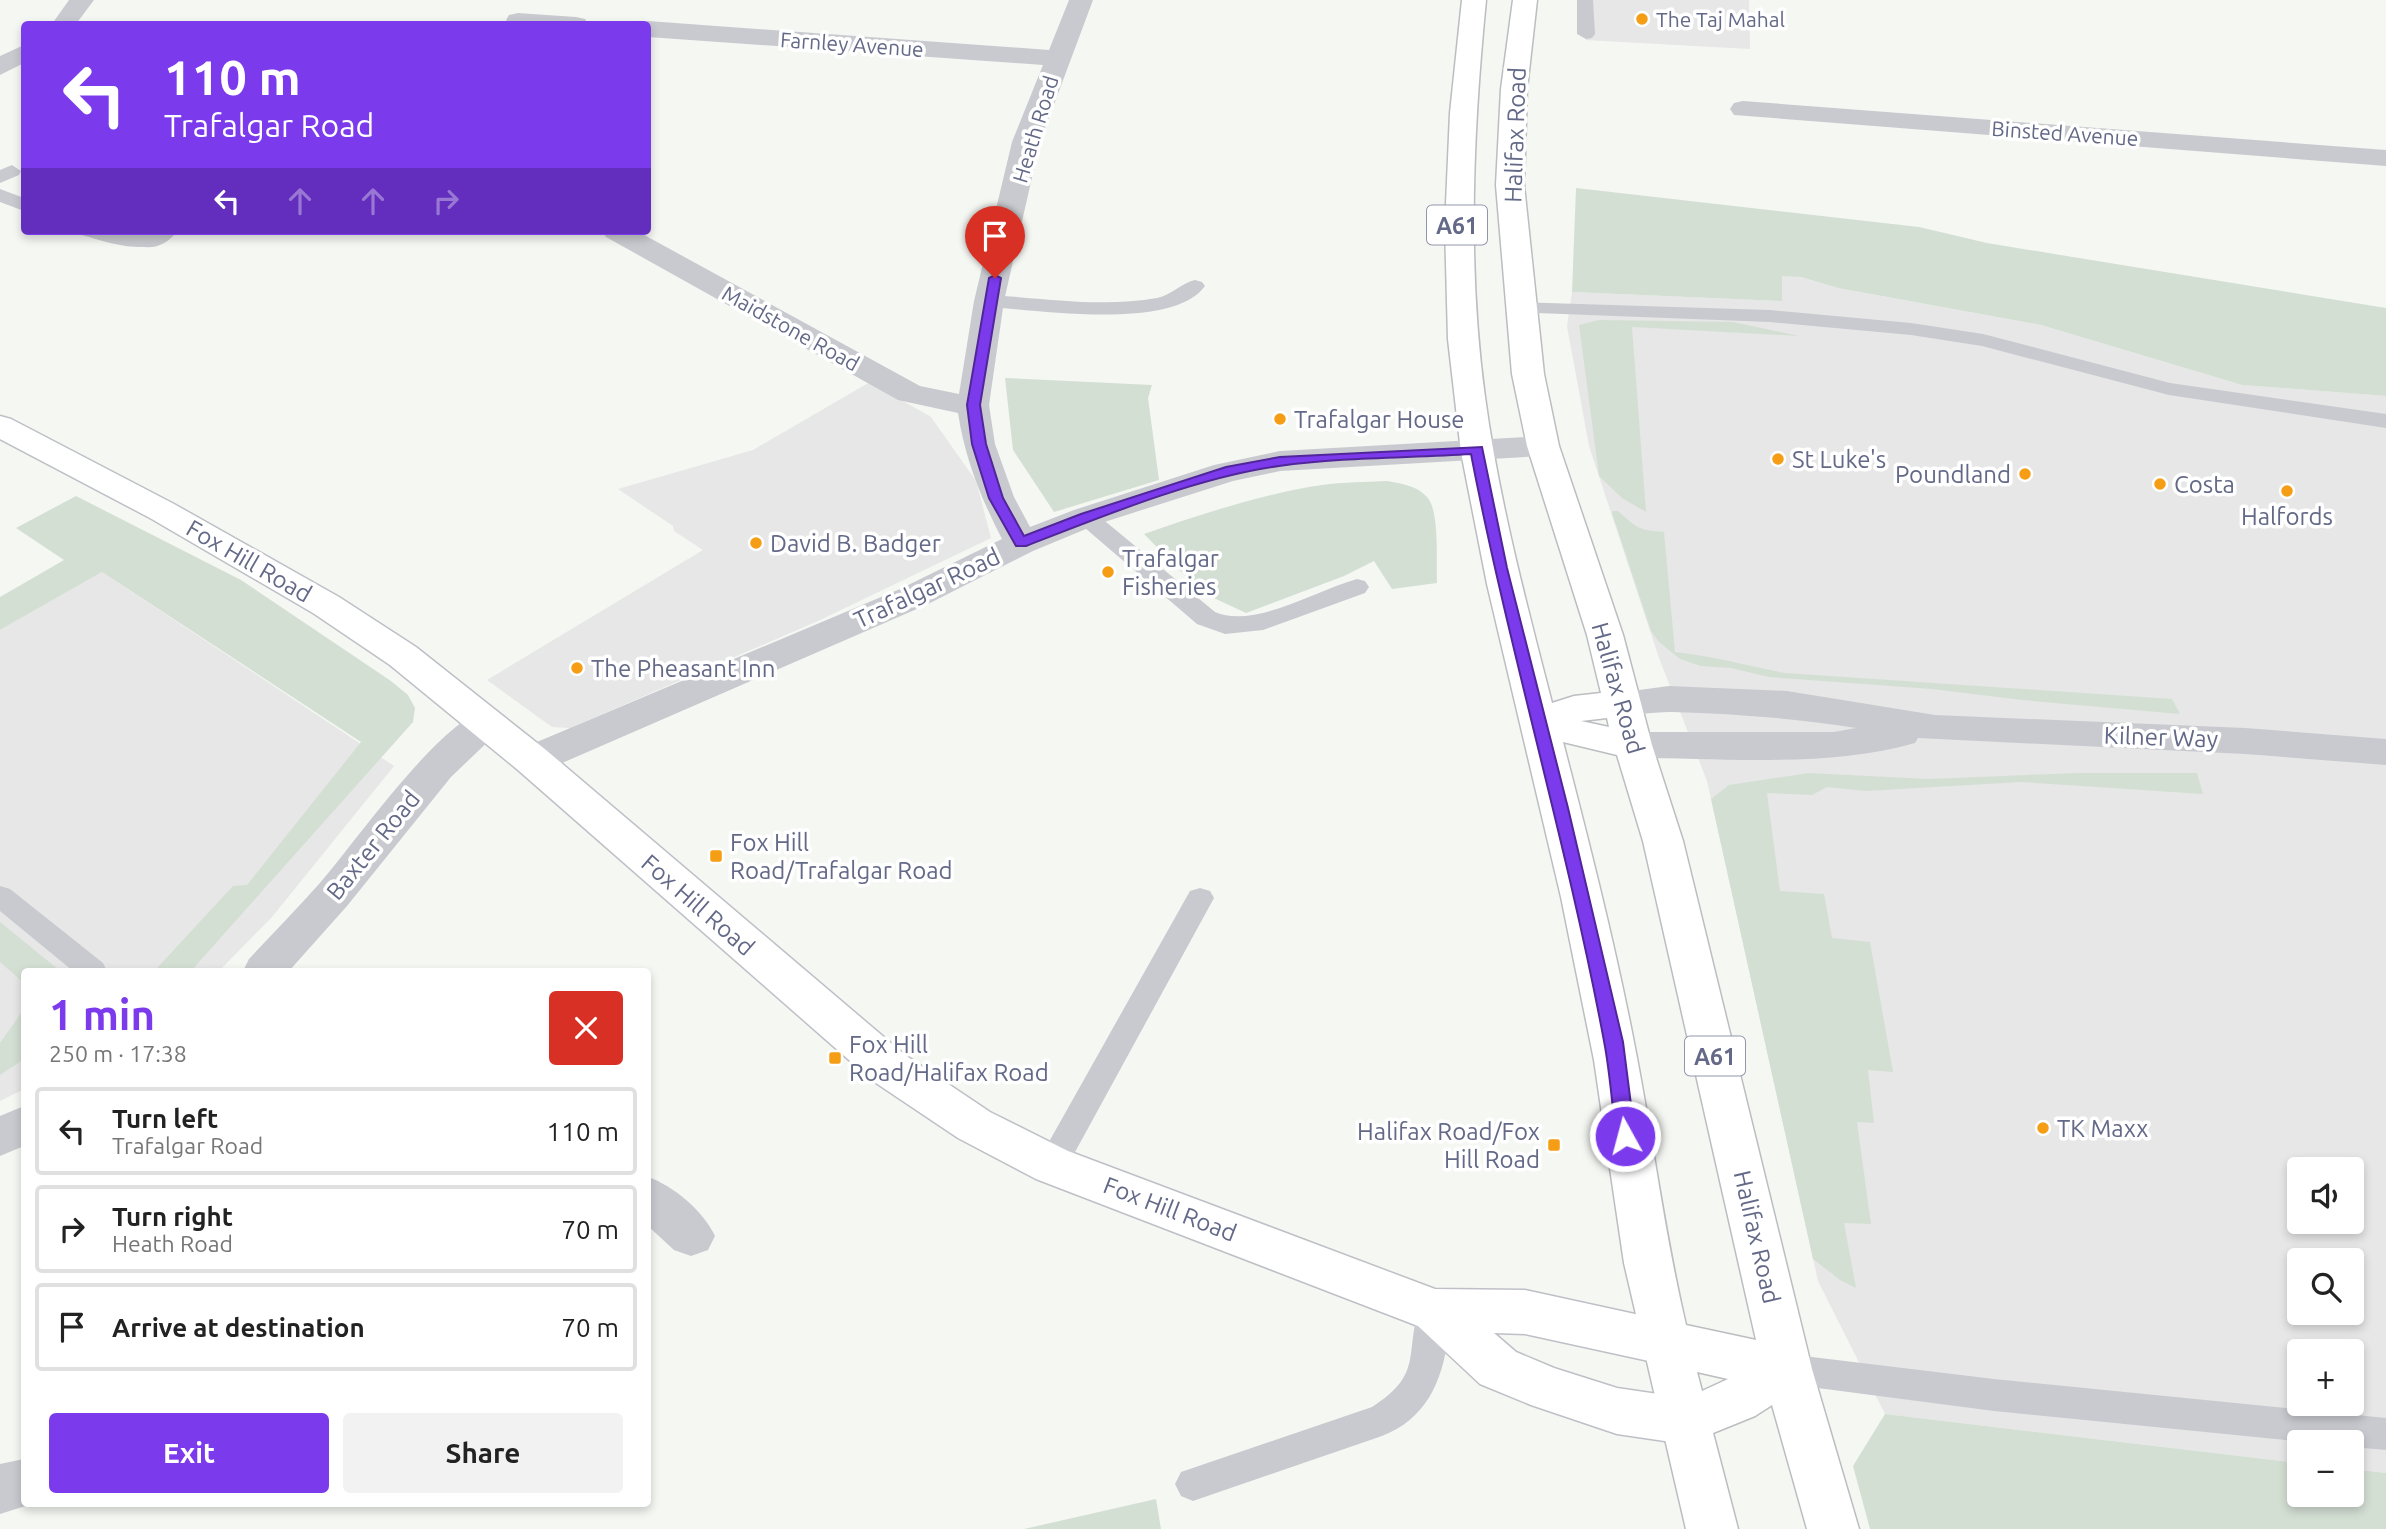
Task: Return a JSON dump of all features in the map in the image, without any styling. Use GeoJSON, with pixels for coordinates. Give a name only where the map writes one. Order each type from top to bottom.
{"type":"FeatureCollection","features":[{"type":"Feature","properties":{"kind":"main road","name":"A61"},"geometry":{"type":"LineString","coordinates":[[1474,0],[1465,68],[1457,214],[1462,322],[1477,450],[1500,568],[1614,1042],[1625,1136],[1649,1264],[1712,1529]]}},
{"type":"Feature","properties":{"kind":"main road","name":"Halifax Road"},"geometry":{"type":"LineString","coordinates":[[1525,0],[1514,89],[1510,185],[1528,374],[1543,446],[1605,635],[1633,745],[1663,841],[1787,1369]]}},
{"type":"Feature","properties":{"kind":"main road","name":"Fox Hill Road"},"geometry":{"type":"LineString","coordinates":[[0,426],[162,511],[326,605],[403,656],[532,760],[889,1068],[974,1125],[1052,1165],[1435,1311],[1525,1312],[1787,1369]]}},
{"type":"Feature","properties":{"kind":"main road"},"geometry":{"type":"LineString","coordinates":[[1538,722],[1574,709],[1622,703]]}},
{"type":"Feature","properties":{"kind":"main road"},"geometry":{"type":"LineString","coordinates":[[1538,722],[1633,745]]}},
{"type":"Feature","properties":{"kind":"main road","name":"Fox Hill Road"},"geometry":{"type":"LineString","coordinates":[[1435,1311],[1498,1368],[1549,1389],[1617,1411],[1685,1421]]}},
{"type":"Feature","properties":{"kind":"main road","name":"A61"},"geometry":{"type":"LineString","coordinates":[[1787,1369],[1833,1529]]}},
{"type":"Feature","properties":{"kind":"main road"},"geometry":{"type":"LineString","coordinates":[[1685,1421],[1737,1400],[1787,1369]]}},
{"type":"Feature","properties":{"kind":"street"},"geometry":{"type":"LineString","coordinates":[[66,21],[82,0]]}},
{"type":"Feature","properties":{"kind":"street","name":"Heath Road"},"geometry":{"type":"LineString","coordinates":[[1021,543],[996,498],[979,444],[973,405],[989,301],[1026,142],[1081,0]]}},
{"type":"Feature","properties":{"kind":"street"},"geometry":{"type":"LineString","coordinates":[[517,15],[556,21]]}},
{"type":"Feature","properties":{"kind":"street","name":"Farnley Avenue"},"geometry":{"type":"LineString","coordinates":[[651,29],[1057,58]]}},
{"type":"Feature","properties":{"kind":"street"},"geometry":{"type":"LineString","coordinates":[[0,67],[21,55]]}},
{"type":"Feature","properties":{"kind":"street","name":"Binsted Avenue"},"geometry":{"type":"LineString","coordinates":[[1743,110],[2386,158]]}},
{"type":"Feature","properties":{"kind":"street","name":"Maidstone Road"},"geometry":{"type":"LineString","coordinates":[[623,235],[909,393],[946,403],[973,405]]}},
{"type":"Feature","properties":{"kind":"street","name":"Trafalgar Road"},"geometry":{"type":"LineString","coordinates":[[532,760],[913,597],[1021,543],[1086,517],[1226,472],[1280,461],[1543,446]]}},
{"type":"Feature","properties":{"kind":"street","name":"Kilner Way"},"geometry":{"type":"LineString","coordinates":[[1622,703],[1669,699],[1787,704],[1935,728],[2245,741],[2386,752]]}},
{"type":"Feature","properties":{"kind":"street","name":"Baxter Road"},"geometry":{"type":"LineString","coordinates":[[267,968],[333,895],[438,767],[485,723]]}},
{"type":"Feature","properties":{"kind":"street","name":"Kilner Way"},"geometry":{"type":"LineString","coordinates":[[1633,745],[1834,745],[1935,728]]}},
{"type":"Feature","properties":{"kind":"street"},"geometry":{"type":"LineString","coordinates":[[0,1137],[21,1126]]}},
{"type":"Feature","properties":{"kind":"street"},"geometry":{"type":"LineString","coordinates":[[651,1200],[691,1236]]}},
{"type":"Feature","properties":{"kind":"street"},"geometry":{"type":"LineString","coordinates":[[0,1489],[21,1484]]}},
{"type":"Feature","properties":{"kind":"lane"},"geometry":{"type":"LineString","coordinates":[[1585,0],[1586,34]]}},
{"type":"Feature","properties":{"kind":"lane"},"geometry":{"type":"LineString","coordinates":[[0,195],[21,204]]}},
{"type":"Feature","properties":{"kind":"lane"},"geometry":{"type":"LineString","coordinates":[[105,235],[124,240],[156,236]]}},
{"type":"Feature","properties":{"kind":"lane"},"geometry":{"type":"LineString","coordinates":[[989,301],[1119,307],[1157,304],[1182,297],[1195,286]]}},
{"type":"Feature","properties":{"kind":"lane"},"geometry":{"type":"LineString","coordinates":[[1520,308],[1770,316],[1911,329],[1983,340],[2169,389],[2386,421]]}},
{"type":"Feature","properties":{"kind":"lane"},"geometry":{"type":"LineString","coordinates":[[1086,517],[1206,618],[1225,626],[1254,624],[1357,587]]}},
{"type":"Feature","properties":{"kind":"lane"},"geometry":{"type":"LineString","coordinates":[[0,896],[89,968]]}},
{"type":"Feature","properties":{"kind":"lane"},"geometry":{"type":"LineString","coordinates":[[1052,1165],[1200,898]]}},
{"type":"Feature","properties":{"kind":"lane"},"geometry":{"type":"LineString","coordinates":[[1193,1484],[1382,1420],[1400,1410],[1412,1400],[1422,1384],[1435,1311]]}},
{"type":"Feature","properties":{"kind":"lane"},"geometry":{"type":"LineString","coordinates":[[1787,1369],[1994,1395],[2386,1434]]}},
{"type":"Feature","properties":{"kind":"shaded area"},"geometry":{"type":"Polygon","coordinates":[[[1584,0],[1749,0],[1750,49],[1586,40],[1584,0]]]}},
{"type":"Feature","properties":{"kind":"shaded area"},"geometry":{"type":"Polygon","coordinates":[[[1576,188],[1919,227],[1987,243],[2386,308],[2386,396],[2242,385],[2041,325],[1838,288],[1801,277],[1782,276],[1782,301],[1572,292],[1576,188]]]}},
{"type":"Feature","properties":{"kind":"shaded area"},"geometry":{"type":"Polygon","coordinates":[[[1782,275],[1801,277],[1838,288],[2041,325],[2242,385],[2386,396],[2386,1473],[2364,1470],[2364,1430],[2287,1430],[2287,1462],[1885,1414],[1818,1281],[1707,781],[1659,658],[1589,446],[1567,326],[1572,292],[1782,301],[1782,275]]]}},
{"type":"Feature","properties":{"kind":"shaded area"},"geometry":{"type":"Polygon","coordinates":[[[1599,320],[1733,322],[1799,336],[1632,327],[1646,512],[1622,498],[1599,476],[1579,325],[1599,320]]]}},
{"type":"Feature","properties":{"kind":"shaded area"},"geometry":{"type":"Polygon","coordinates":[[[1005,378],[1152,385],[1148,398],[1159,480],[1054,512],[1013,450],[1005,378]]]}},
{"type":"Feature","properties":{"kind":"shaded area"},"geometry":{"type":"Polygon","coordinates":[[[870,382],[931,417],[976,481],[991,538],[818,621],[570,728],[552,727],[487,680],[703,550],[618,489],[753,450],[870,382]]]}},
{"type":"Feature","properties":{"kind":"shaded area"},"geometry":{"type":"Polygon","coordinates":[[[1387,481],[1418,490],[1431,504],[1436,525],[1437,583],[1392,589],[1374,561],[1344,576],[1246,613],[1201,592],[1144,534],[1254,499],[1299,489],[1330,484],[1387,481]]]}},
{"type":"Feature","properties":{"kind":"shaded area"},"geometry":{"type":"Polygon","coordinates":[[[76,496],[241,580],[391,681],[408,695],[415,708],[413,722],[194,968],[157,968],[233,886],[247,885],[361,742],[102,572],[0,630],[0,597],[64,560],[16,528],[76,496]]]}},
{"type":"Feature","properties":{"kind":"shaded area"},"geometry":{"type":"Polygon","coordinates":[[[1613,511],[1618,511],[1638,527],[1664,532],[1675,652],[1785,673],[2172,699],[2180,714],[1932,689],[1769,677],[1731,668],[1701,666],[1680,659],[1659,642],[1651,631],[1613,511]]]}},
{"type":"Feature","properties":{"kind":"shaded area"},"geometry":{"type":"Polygon","coordinates":[[[102,572],[394,766],[272,917],[222,968],[21,968],[21,1090],[0,1101],[0,630],[102,572]]]}},
{"type":"Feature","properties":{"kind":"shaded area"},"geometry":{"type":"Polygon","coordinates":[[[1809,773],[1928,779],[2079,773],[2197,773],[2203,794],[2021,782],[1866,791],[1827,787],[1812,795],[1767,793],[1780,891],[1824,894],[1832,938],[1870,942],[1893,1072],[1868,1070],[1874,1123],[1857,1122],[1871,1224],[1844,1223],[1856,1288],[1840,1280],[1813,1259],[1711,799],[1729,785],[1809,773]]]}},
{"type":"Feature","properties":{"kind":"shaded area"},"geometry":{"type":"Polygon","coordinates":[[[0,922],[57,968],[21,968],[21,980],[0,962],[0,922]]]}},
{"type":"Feature","properties":{"kind":"shaded area"},"geometry":{"type":"Polygon","coordinates":[[[21,1013],[21,1061],[0,1075],[0,1043],[21,1013]]]}},
{"type":"Feature","properties":{"kind":"shaded area"},"geometry":{"type":"Polygon","coordinates":[[[1885,1414],[2287,1462],[2287,1507],[2364,1507],[2364,1470],[2386,1473],[2386,1529],[1870,1529],[1853,1466],[1885,1414]]]}},
{"type":"Feature","properties":{"kind":"shaded area"},"geometry":{"type":"Polygon","coordinates":[[[1156,1499],[1161,1529],[1024,1529],[1156,1499]]]}},
{"type":"Feature","properties":{"kind":"place","name":"The Taj Mahal"},"geometry":{"type":"Point","coordinates":[1642,19]}},
{"type":"Feature","properties":{"kind":"place","name":"Trafalgar House"},"geometry":{"type":"Point","coordinates":[1280,419]}},
{"type":"Feature","properties":{"kind":"place","name":"St Luke's"},"geometry":{"type":"Point","coordinates":[1778,459]}},
{"type":"Feature","properties":{"kind":"place","name":"Poundland"},"geometry":{"type":"Point","coordinates":[2025,474]}},
{"type":"Feature","properties":{"kind":"place","name":"Costa"},"geometry":{"type":"Point","coordinates":[2160,484]}},
{"type":"Feature","properties":{"kind":"place","name":"Halfords"},"geometry":{"type":"Point","coordinates":[2287,491]}},
{"type":"Feature","properties":{"kind":"place","name":"David B. Badger"},"geometry":{"type":"Point","coordinates":[756,543]}},
{"type":"Feature","properties":{"kind":"place","name":"Trafalgar Fisheries"},"geometry":{"type":"Point","coordinates":[1108,572]}},
{"type":"Feature","properties":{"kind":"place","name":"The Pheasant Inn"},"geometry":{"type":"Point","coordinates":[577,668]}},
{"type":"Feature","properties":{"kind":"place","name":"Fox Hill Road/Trafalgar Road"},"geometry":{"type":"Point","coordinates":[716,856]}},
{"type":"Feature","properties":{"kind":"place","name":"Fox Hill Road/Halifax Road"},"geometry":{"type":"Point","coordinates":[835,1058]}},
{"type":"Feature","properties":{"kind":"place","name":"TK Maxx"},"geometry":{"type":"Point","coordinates":[2043,1128]}},
{"type":"Feature","properties":{"kind":"place","name":"Halifax Road/Fox Hill Road"},"geometry":{"type":"Point","coordinates":[1554,1145]}},
{"type":"Feature","properties":{"kind":"route"},"geometry":{"type":"LineString","coordinates":[[995,278],[973,405],[979,444],[996,498],[1021,543],[1086,517],[1226,472],[1280,461],[1477,450],[1500,568],[1560,808],[1614,1042],[1625,1136]]}}]}
